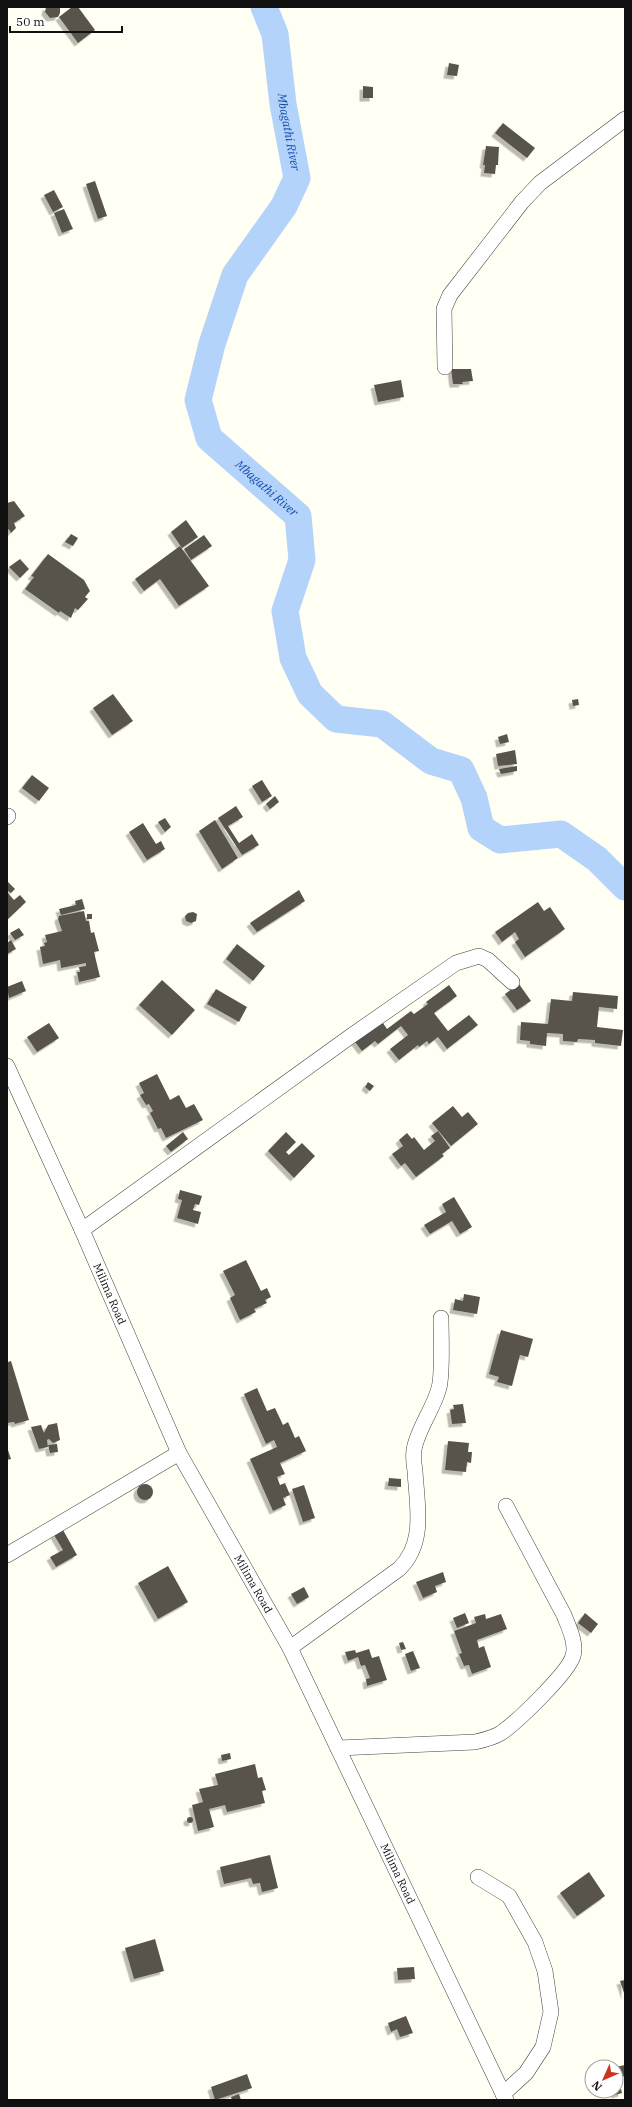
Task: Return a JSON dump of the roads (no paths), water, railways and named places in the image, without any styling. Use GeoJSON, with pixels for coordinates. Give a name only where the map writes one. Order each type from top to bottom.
{"type":"FeatureCollection","features":[{"type":"Feature","properties":{"kind":"street"},"geometry":{"type":"LineString","coordinates":[[445,367],[444,309],[450,295],[522,202],[540,183],[625,119]]}},
{"type":"Feature","properties":{"kind":"street"},"geometry":{"type":"LineString","coordinates":[[82,1230],[351,1036],[456,963],[479,956],[488,960],[512,982]]}},
{"type":"Feature","properties":{"kind":"street","name":"Milima Road"},"geometry":{"type":"LineString","coordinates":[[8,1071],[82,1230],[179,1453],[290,1648],[505,2097]]}},
{"type":"Feature","properties":{"kind":"street"},"geometry":{"type":"LineString","coordinates":[[290,1648],[399,1569],[407,1561],[414,1549],[418,1524],[413,1451],[417,1439],[432,1409],[439,1386],[442,1318]]}},
{"type":"Feature","properties":{"kind":"street"},"geometry":{"type":"LineString","coordinates":[[7,1555],[179,1453]]}},
{"type":"Feature","properties":{"kind":"street"},"geometry":{"type":"LineString","coordinates":[[338,1748],[475,1742],[489,1739],[500,1733],[511,1724],[563,1674],[573,1656],[575,1647],[564,1615],[506,1506]]}},
{"type":"Feature","properties":{"kind":"street"},"geometry":{"type":"LineString","coordinates":[[478,1877],[509,1896],[534,1942],[545,1971],[551,2012],[543,2047],[526,2073],[505,2097]]}},
{"type":"Feature","properties":{"kind":"waterway","name":"Mbagathi River"},"geometry":{"type":"LineString","coordinates":[[264,7],[275,34],[283,104],[297,178],[284,206],[235,275],[212,344],[198,400],[209,438],[298,516],[302,560],[285,611],[293,658],[310,694],[336,719],[382,724],[431,761],[461,770],[474,798],[481,828],[500,840],[561,834],[597,859],[625,887]]}}]}
